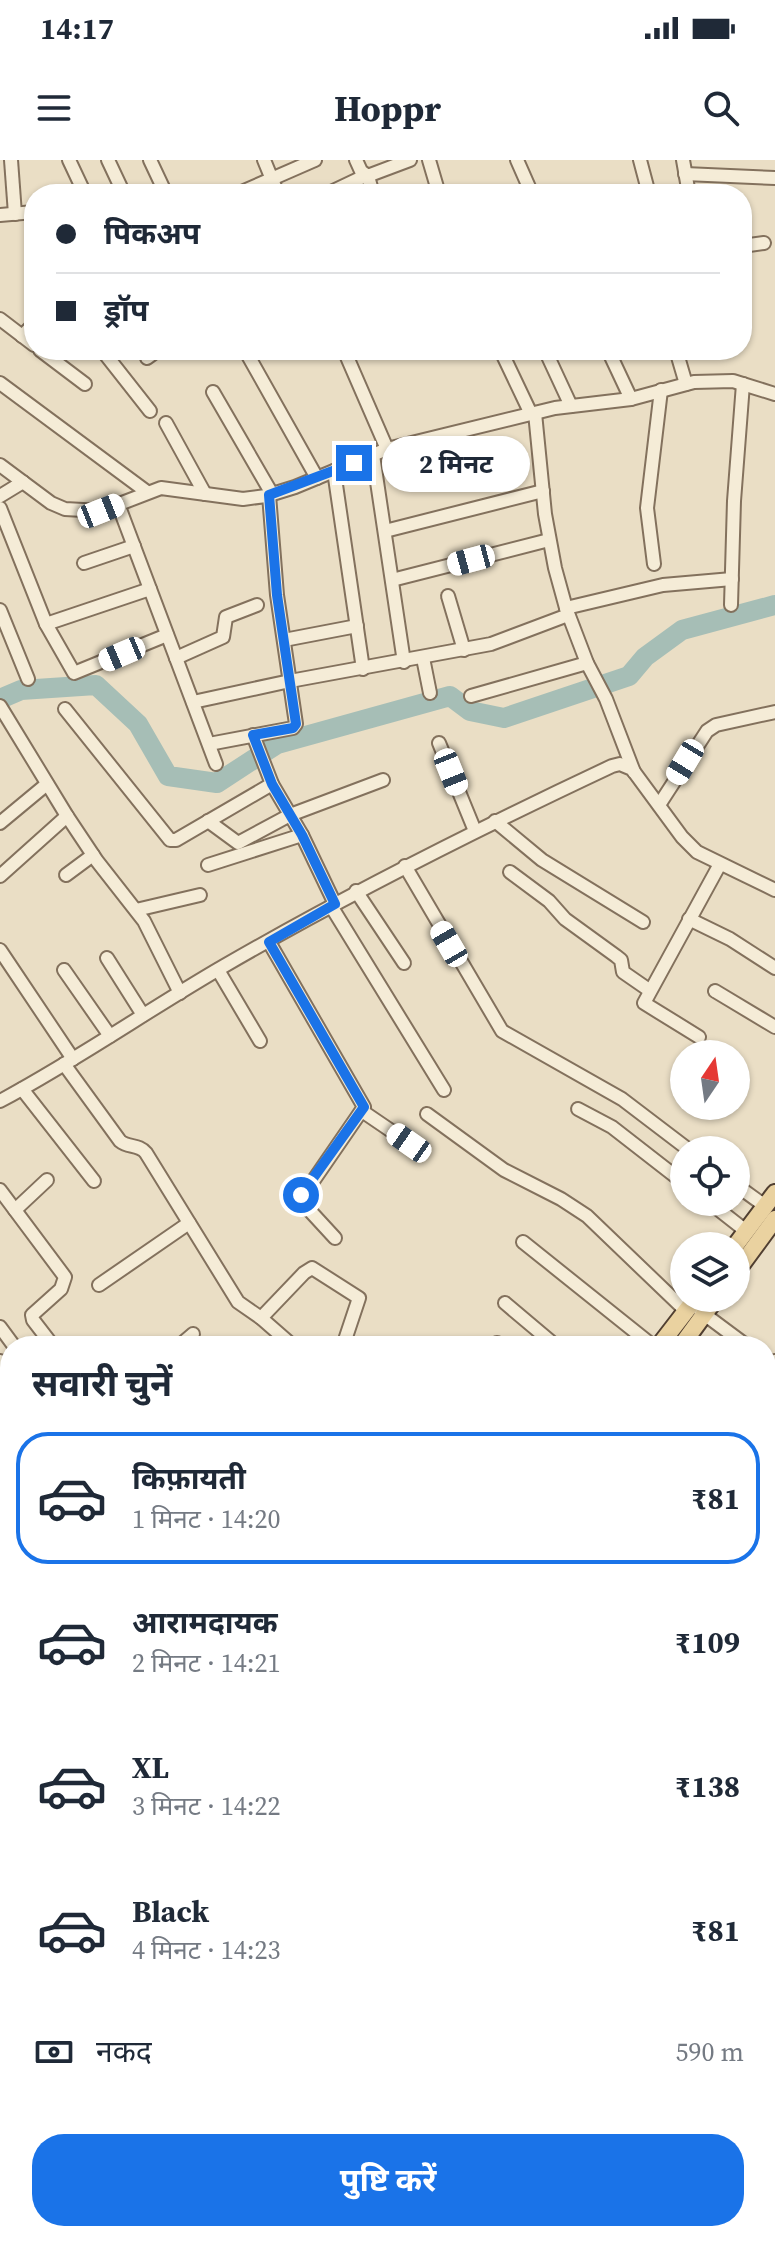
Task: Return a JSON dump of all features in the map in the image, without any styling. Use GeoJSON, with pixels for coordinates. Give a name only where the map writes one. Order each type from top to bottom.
{"type":"FeatureCollection","features":[{"type":"Feature","properties":{"kind":"main road"},"geometry":{"type":"LineString","coordinates":[[746,1231],[772,1206]]}},
{"type":"Feature","properties":{"kind":"main road"},"geometry":{"type":"LineString","coordinates":[[750,1246],[772,1206]]}},
{"type":"Feature","properties":{"kind":"main road"},"geometry":{"type":"LineString","coordinates":[[666,1336],[689,1312]]}},
{"type":"Feature","properties":{"kind":"main road"},"geometry":{"type":"LineString","coordinates":[[684,1336],[692,1312]]}},
{"type":"Feature","properties":{"kind":"street"},"geometry":{"type":"LineString","coordinates":[[11,160],[15,214]]}},
{"type":"Feature","properties":{"kind":"street"},"geometry":{"type":"LineString","coordinates":[[69,160],[79,184]]}},
{"type":"Feature","properties":{"kind":"street"},"geometry":{"type":"LineString","coordinates":[[108,160],[119,184]]}},
{"type":"Feature","properties":{"kind":"street"},"geometry":{"type":"LineString","coordinates":[[150,160],[161,184]]}},
{"type":"Feature","properties":{"kind":"street"},"geometry":{"type":"LineString","coordinates":[[264,160],[273,184]]}},
{"type":"Feature","properties":{"kind":"street"},"geometry":{"type":"LineString","coordinates":[[260,184],[315,160]]}},
{"type":"Feature","properties":{"kind":"street"},"geometry":{"type":"LineString","coordinates":[[356,160],[370,184]]}},
{"type":"Feature","properties":{"kind":"street"},"geometry":{"type":"LineString","coordinates":[[350,184],[373,172],[410,160]]}},
{"type":"Feature","properties":{"kind":"street"},"geometry":{"type":"LineString","coordinates":[[429,160],[436,184]]}},
{"type":"Feature","properties":{"kind":"street"},"geometry":{"type":"LineString","coordinates":[[517,160],[528,184]]}},
{"type":"Feature","properties":{"kind":"street"},"geometry":{"type":"LineString","coordinates":[[640,160],[646,184]]}},
{"type":"Feature","properties":{"kind":"street"},"geometry":{"type":"LineString","coordinates":[[683,160],[687,184]]}},
{"type":"Feature","properties":{"kind":"street"},"geometry":{"type":"LineString","coordinates":[[685,174],[775,178]]}},
{"type":"Feature","properties":{"kind":"street"},"geometry":{"type":"LineString","coordinates":[[0,215],[24,213]]}},
{"type":"Feature","properties":{"kind":"street"},"geometry":{"type":"LineString","coordinates":[[752,245],[764,243]]}},
{"type":"Feature","properties":{"kind":"street"},"geometry":{"type":"LineString","coordinates":[[0,319],[22,336]]}},
{"type":"Feature","properties":{"kind":"street"},"geometry":{"type":"LineString","coordinates":[[53,360],[85,384]]}},
{"type":"Feature","properties":{"kind":"street"},"geometry":{"type":"LineString","coordinates":[[110,360],[150,411]]}},
{"type":"Feature","properties":{"kind":"street"},"geometry":{"type":"LineString","coordinates":[[251,360],[317,478]]}},
{"type":"Feature","properties":{"kind":"street"},"geometry":{"type":"LineString","coordinates":[[348,360],[387,449]]}},
{"type":"Feature","properties":{"kind":"street"},"geometry":{"type":"LineString","coordinates":[[506,360],[533,414],[549,540],[567,612],[634,772]]}},
{"type":"Feature","properties":{"kind":"street"},"geometry":{"type":"LineString","coordinates":[[550,360],[571,406]]}},
{"type":"Feature","properties":{"kind":"street"},"geometry":{"type":"LineString","coordinates":[[613,360],[631,399]]}},
{"type":"Feature","properties":{"kind":"street"},"geometry":{"type":"LineString","coordinates":[[679,360],[686,384]]}},
{"type":"Feature","properties":{"kind":"street"},"geometry":{"type":"LineString","coordinates":[[0,465],[51,503],[65,509],[101,511],[147,492],[172,487],[243,499],[270,494],[317,478],[387,449],[571,406],[631,399],[686,384],[733,381],[775,394]]}},
{"type":"Feature","properties":{"kind":"street"},"geometry":{"type":"LineString","coordinates":[[0,383],[147,492]]}},
{"type":"Feature","properties":{"kind":"street"},"geometry":{"type":"LineString","coordinates":[[731,605],[734,501],[743,384]]}},
{"type":"Feature","properties":{"kind":"street"},"geometry":{"type":"LineString","coordinates":[[654,564],[647,508],[661,390]]}},
{"type":"Feature","properties":{"kind":"street"},"geometry":{"type":"LineString","coordinates":[[209,744],[295,726],[277,595],[270,494],[213,392]]}},
{"type":"Feature","properties":{"kind":"street"},"geometry":{"type":"LineString","coordinates":[[166,423],[205,494]]}},
{"type":"Feature","properties":{"kind":"street"},"geometry":{"type":"LineString","coordinates":[[373,455],[404,662]]}},
{"type":"Feature","properties":{"kind":"street"},"geometry":{"type":"LineString","coordinates":[[334,471],[363,669]]}},
{"type":"Feature","properties":{"kind":"street"},"geometry":{"type":"LineString","coordinates":[[0,496],[23,482]]}},
{"type":"Feature","properties":{"kind":"street"},"geometry":{"type":"LineString","coordinates":[[385,531],[543,491]]}},
{"type":"Feature","properties":{"kind":"street"},"geometry":{"type":"LineString","coordinates":[[118,504],[216,764]]}},
{"type":"Feature","properties":{"kind":"street"},"geometry":{"type":"LineString","coordinates":[[0,508],[46,624],[74,673],[167,635]]}},
{"type":"Feature","properties":{"kind":"street"},"geometry":{"type":"LineString","coordinates":[[392,580],[549,540]]}},
{"type":"Feature","properties":{"kind":"street"},"geometry":{"type":"LineString","coordinates":[[84,563],[134,546]]}},
{"type":"Feature","properties":{"kind":"street"},"geometry":{"type":"LineString","coordinates":[[193,702],[464,650],[498,642],[567,612],[663,585],[732,579]]}},
{"type":"Feature","properties":{"kind":"street"},"geometry":{"type":"LineString","coordinates":[[46,624],[150,589]]}},
{"type":"Feature","properties":{"kind":"street"},"geometry":{"type":"LineString","coordinates":[[448,596],[464,650]]}},
{"type":"Feature","properties":{"kind":"street"},"geometry":{"type":"LineString","coordinates":[[176,658],[223,637],[226,617],[257,605]]}},
{"type":"Feature","properties":{"kind":"street"},"geometry":{"type":"LineString","coordinates":[[0,610],[28,679]]}},
{"type":"Feature","properties":{"kind":"street"},"geometry":{"type":"LineString","coordinates":[[284,640],[357,626]]}},
{"type":"Feature","properties":{"kind":"street"},"geometry":{"type":"LineString","coordinates":[[423,658],[430,693]]}},
{"type":"Feature","properties":{"kind":"street"},"geometry":{"type":"LineString","coordinates":[[471,696],[587,663]]}},
{"type":"Feature","properties":{"kind":"street"},"geometry":{"type":"LineString","coordinates":[[65,709],[170,840],[176,840],[272,784]]}},
{"type":"Feature","properties":{"kind":"street"},"geometry":{"type":"LineString","coordinates":[[3,711],[93,855],[136,910],[180,993]]}},
{"type":"Feature","properties":{"kind":"street"},"geometry":{"type":"LineString","coordinates":[[659,805],[707,731],[716,725],[775,712]]}},
{"type":"Feature","properties":{"kind":"street"},"geometry":{"type":"LineString","coordinates":[[253,735],[272,784],[302,835],[333,905],[444,1090]]}},
{"type":"Feature","properties":{"kind":"street"},"geometry":{"type":"LineString","coordinates":[[439,743],[475,831]]}},
{"type":"Feature","properties":{"kind":"street"},"geometry":{"type":"LineString","coordinates":[[0,1101],[356,891],[612,766],[625,765],[634,772],[682,837],[697,852],[775,890]]}},
{"type":"Feature","properties":{"kind":"street"},"geometry":{"type":"LineString","coordinates":[[208,821],[238,843],[290,815],[383,780]]}},
{"type":"Feature","properties":{"kind":"street"},"geometry":{"type":"LineString","coordinates":[[0,823],[47,784]]}},
{"type":"Feature","properties":{"kind":"street"},"geometry":{"type":"LineString","coordinates":[[0,876],[67,816]]}},
{"type":"Feature","properties":{"kind":"street"},"geometry":{"type":"LineString","coordinates":[[495,821],[542,860],[643,922]]}},
{"type":"Feature","properties":{"kind":"street"},"geometry":{"type":"LineString","coordinates":[[208,865],[302,835]]}},
{"type":"Feature","properties":{"kind":"street"},"geometry":{"type":"LineString","coordinates":[[66,875],[93,855]]}},
{"type":"Feature","properties":{"kind":"street"},"geometry":{"type":"LineString","coordinates":[[699,1037],[644,1003],[720,864]]}},
{"type":"Feature","properties":{"kind":"street"},"geometry":{"type":"LineString","coordinates":[[405,866],[502,1031],[622,1099],[671,1136]]}},
{"type":"Feature","properties":{"kind":"street"},"geometry":{"type":"LineString","coordinates":[[510,872],[549,901],[565,919],[621,960],[623,972],[649,990]]}},
{"type":"Feature","properties":{"kind":"street"},"geometry":{"type":"LineString","coordinates":[[356,891],[404,963]]}},
{"type":"Feature","properties":{"kind":"street"},"geometry":{"type":"LineString","coordinates":[[136,910],[200,895]]}},
{"type":"Feature","properties":{"kind":"street"},"geometry":{"type":"LineString","coordinates":[[689,919],[730,939],[775,968]]}},
{"type":"Feature","properties":{"kind":"street"},"geometry":{"type":"LineString","coordinates":[[269,942],[362,1101],[362,1111],[300,1200],[335,1238]]}},
{"type":"Feature","properties":{"kind":"street"},"geometry":{"type":"LineString","coordinates":[[0,950],[120,1141],[143,1149],[238,1302],[282,1336]]}},
{"type":"Feature","properties":{"kind":"street"},"geometry":{"type":"LineString","coordinates":[[107,958],[143,1015]]}},
{"type":"Feature","properties":{"kind":"street"},"geometry":{"type":"LineString","coordinates":[[64,970],[110,1036]]}},
{"type":"Feature","properties":{"kind":"street"},"geometry":{"type":"LineString","coordinates":[[218,970],[260,1041]]}},
{"type":"Feature","properties":{"kind":"street"},"geometry":{"type":"LineString","coordinates":[[715,991],[775,1027]]}},
{"type":"Feature","properties":{"kind":"street"},"geometry":{"type":"LineString","coordinates":[[22,1089],[94,1181]]}},
{"type":"Feature","properties":{"kind":"street"},"geometry":{"type":"LineString","coordinates":[[578,1109],[612,1127],[670,1172]]}},
{"type":"Feature","properties":{"kind":"street"},"geometry":{"type":"LineString","coordinates":[[362,1111],[409,1143]]}},
{"type":"Feature","properties":{"kind":"street"},"geometry":{"type":"LineString","coordinates":[[427,1114],[504,1170],[587,1216],[670,1287]]}},
{"type":"Feature","properties":{"kind":"street"},"geometry":{"type":"LineString","coordinates":[[15,1210],[47,1180]]}},
{"type":"Feature","properties":{"kind":"street"},"geometry":{"type":"LineString","coordinates":[[0,1190],[65,1277],[61,1289],[32,1315],[45,1336]]}},
{"type":"Feature","properties":{"kind":"street"},"geometry":{"type":"LineString","coordinates":[[750,1193],[772,1206]]}},
{"type":"Feature","properties":{"kind":"street"},"geometry":{"type":"LineString","coordinates":[[727,1216],[746,1231]]}},
{"type":"Feature","properties":{"kind":"street"},"geometry":{"type":"LineString","coordinates":[[99,1285],[189,1223]]}},
{"type":"Feature","properties":{"kind":"street"},"geometry":{"type":"LineString","coordinates":[[523,1242],[643,1336]]}},
{"type":"Feature","properties":{"kind":"street"},"geometry":{"type":"LineString","coordinates":[[261,1318],[312,1268],[359,1298],[346,1336]]}},
{"type":"Feature","properties":{"kind":"street"},"geometry":{"type":"LineString","coordinates":[[505,1303],[544,1336]]}},
{"type":"Feature","properties":{"kind":"street"},"geometry":{"type":"LineString","coordinates":[[701,1312],[733,1336]]}},
{"type":"Feature","properties":{"kind":"waterway"},"geometry":{"type":"LineString","coordinates":[[0,699],[21,690],[96,685],[138,724],[168,776],[217,783],[277,744],[450,696],[470,711],[504,718],[629,676],[645,657],[682,630],[775,605]]}},
{"type":"Feature","properties":{"kind":"route"},"geometry":{"type":"LineString","coordinates":[[301,1195],[364,1107],[269,942],[335,904],[302,835],[272,784],[253,735],[293,728],[296,724],[277,595],[269,495],[354,463]]}}]}
